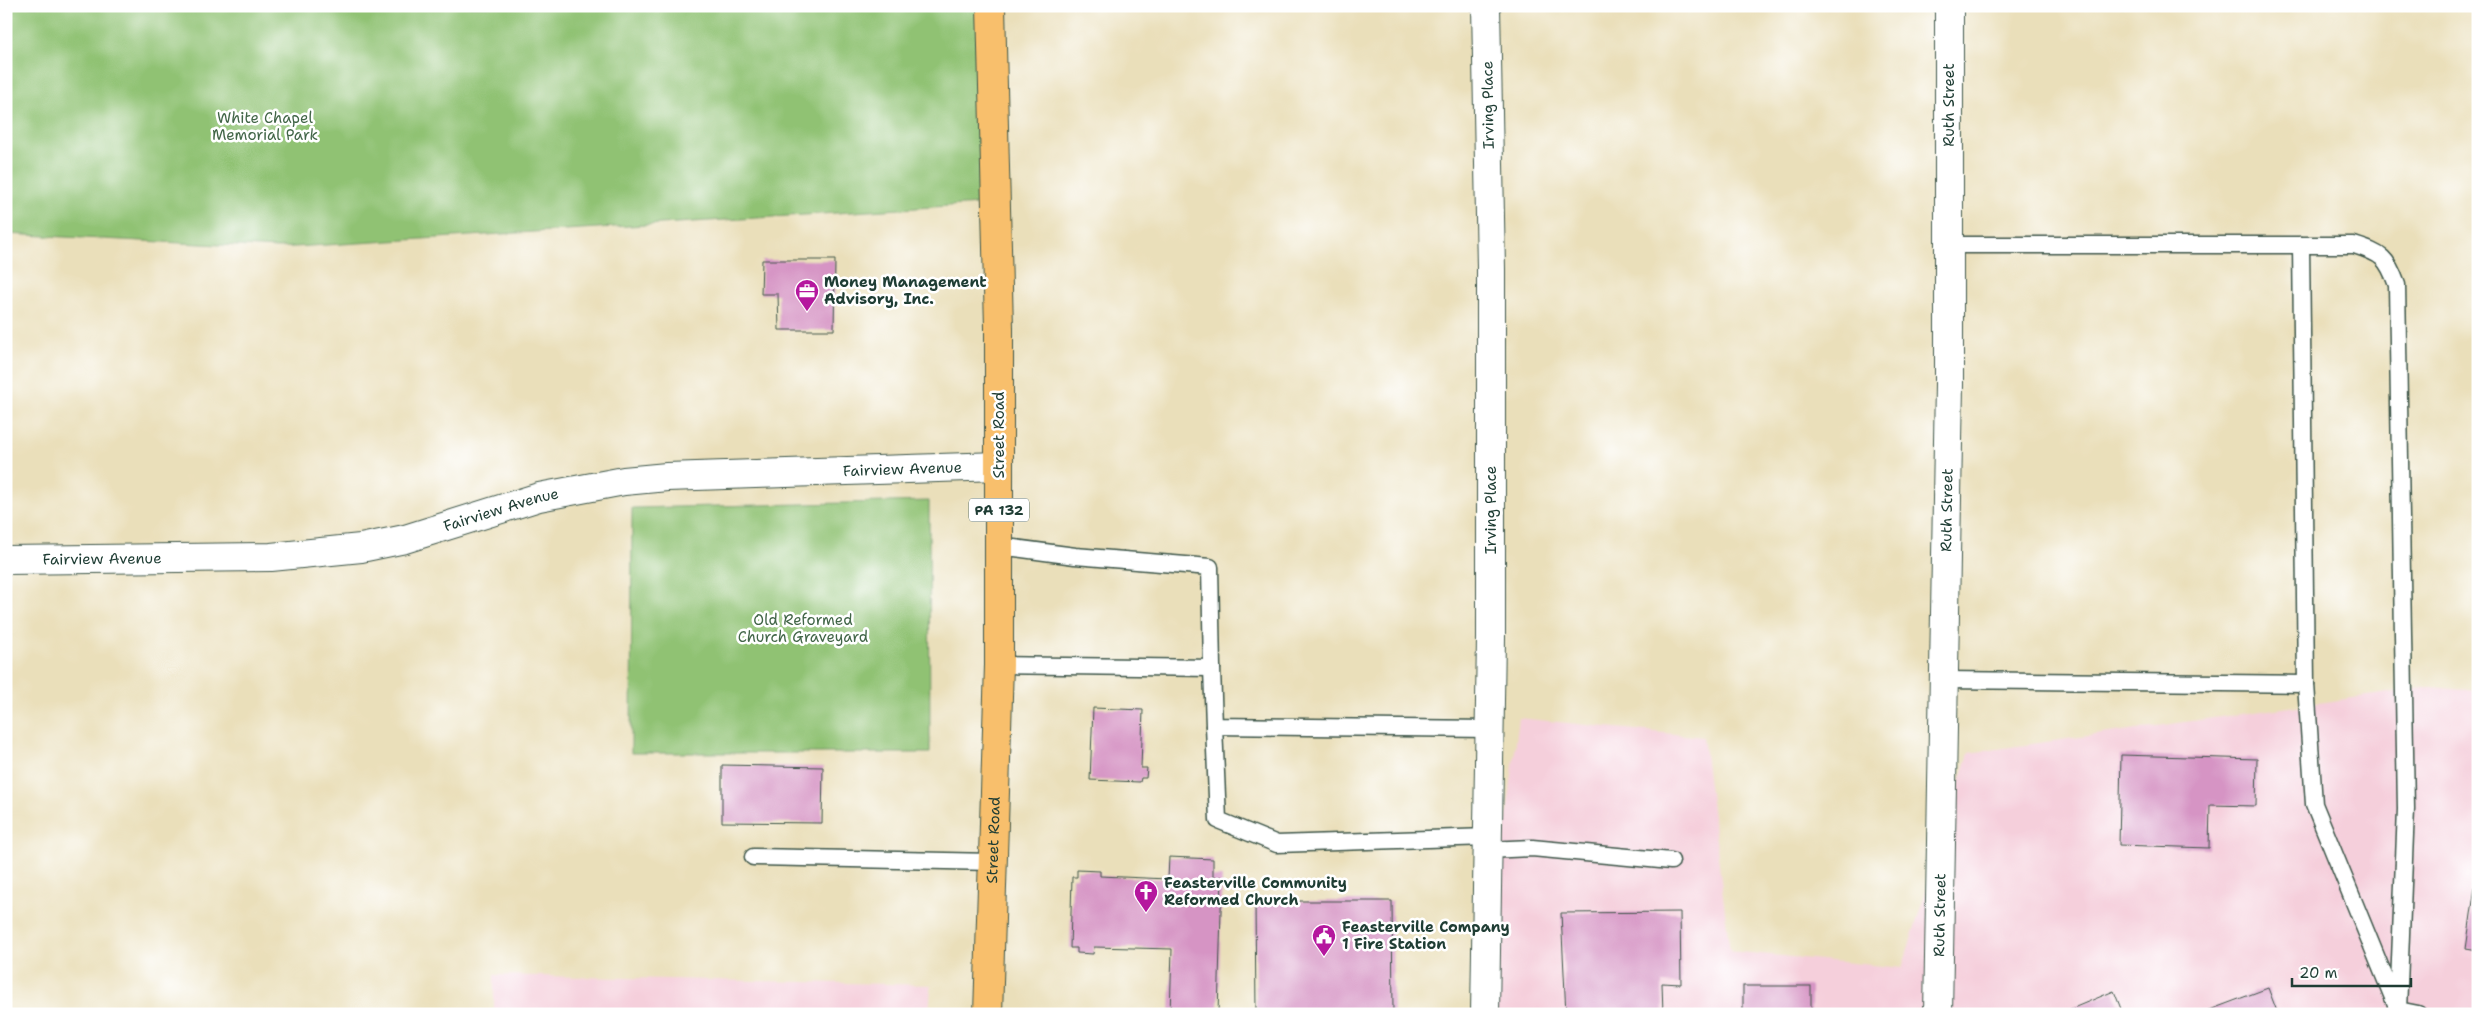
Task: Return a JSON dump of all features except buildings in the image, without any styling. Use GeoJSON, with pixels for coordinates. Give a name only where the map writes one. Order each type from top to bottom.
{"type":"FeatureCollection","features":[{"type":"Feature","properties":{"kind":"main road","name":"Street Road"},"geometry":{"type":"LineString","coordinates":[[988,1014],[999,665],[999,318],[991,6]]}},
{"type":"Feature","properties":{"kind":"street","name":"Irving Place"},"geometry":{"type":"LineString","coordinates":[[1485,1014],[1490,729],[1491,269],[1486,6]]}},
{"type":"Feature","properties":{"kind":"street","name":"Ruth Street"},"geometry":{"type":"LineString","coordinates":[[1938,1014],[1949,245],[1949,6]]}},
{"type":"Feature","properties":{"kind":"street","name":"Fairview Avenue"},"geometry":{"type":"LineString","coordinates":[[6,560],[271,558],[361,548],[405,539],[538,498],[624,481],[667,477],[999,466]]}},
{"type":"Feature","properties":{"kind":"lane"},"geometry":{"type":"LineString","coordinates":[[1949,245],[2354,246],[2373,252],[2390,265],[2397,285],[2406,809],[2399,1012]]}},
{"type":"Feature","properties":{"kind":"lane"},"geometry":{"type":"LineString","coordinates":[[2301,245],[2306,684],[2314,804],[2399,1012]]}},
{"type":"Feature","properties":{"kind":"lane"},"geometry":{"type":"LineString","coordinates":[[999,546],[1074,556],[1210,567],[1218,820],[1277,844],[1488,844],[1671,861]]}},
{"type":"Feature","properties":{"kind":"lane"},"geometry":{"type":"LineString","coordinates":[[999,665],[1212,668]]}},
{"type":"Feature","properties":{"kind":"lane"},"geometry":{"type":"LineString","coordinates":[[1944,680],[2306,684]]}},
{"type":"Feature","properties":{"kind":"lane"},"geometry":{"type":"LineString","coordinates":[[1214,726],[1490,729]]}},
{"type":"Feature","properties":{"kind":"lane"},"geometry":{"type":"LineString","coordinates":[[753,857],[993,862]]}},
{"type":"Feature","properties":{"kind":"lane"},"geometry":{"type":"LineString","coordinates":[[2399,1012],[2418,1014]]}},
{"type":"Feature","properties":{"kind":"shaded area"},"geometry":{"type":"Polygon","coordinates":[[[2430,687],[2478,691],[2478,1014],[1482,1014],[1519,718],[1703,737],[1730,951],[1902,968],[1969,753],[2430,687]]]}},
{"type":"Feature","properties":{"kind":"shaded area"},"geometry":{"type":"Polygon","coordinates":[[[494,975],[931,985],[929,1014],[494,1014],[494,975]]]}},
{"type":"Feature","properties":{"kind":"green space","name":"White Chapel Memorial Park"},"geometry":{"type":"Polygon","coordinates":[[[6,6],[993,6],[996,203],[278,248],[6,234],[6,6]]]}},
{"type":"Feature","properties":{"kind":"green space","name":"Old Reformed Church Graveyard"},"geometry":{"type":"Polygon","coordinates":[[[929,501],[930,753],[631,753],[632,508],[929,501]]]}},
{"type":"Feature","properties":{"kind":"place","name":"Money Management Advisory, Inc."},"geometry":{"type":"Point","coordinates":[807,312]}},
{"type":"Feature","properties":{"kind":"place","name":"Feasterville Community Reformed Church"},"geometry":{"type":"Point","coordinates":[1146,913]}},
{"type":"Feature","properties":{"kind":"place","name":"Feasterville Company 1 Fire Station"},"geometry":{"type":"Point","coordinates":[1324,957]}}]}
